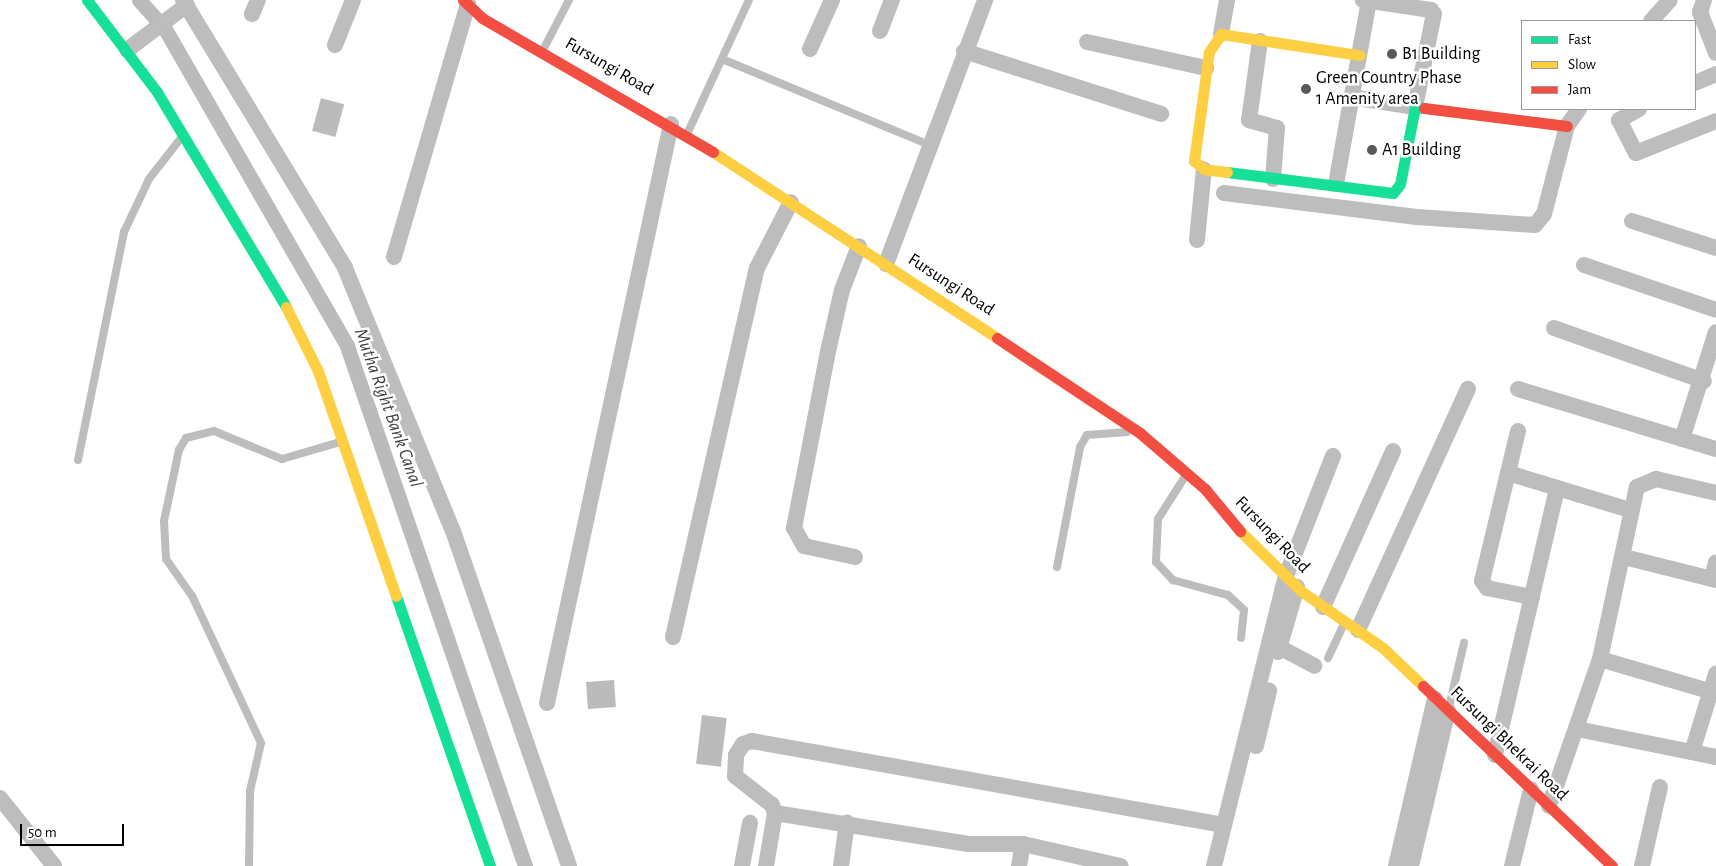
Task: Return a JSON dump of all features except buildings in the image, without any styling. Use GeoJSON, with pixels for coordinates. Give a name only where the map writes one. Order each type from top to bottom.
{"type":"FeatureCollection","features":[{"type":"Feature","properties":{"kind":"street"},"geometry":{"type":"LineString","coordinates":[[87,0],[130,48],[287,308],[344,441],[490,866]]}},
{"type":"Feature","properties":{"kind":"street"},"geometry":{"type":"LineString","coordinates":[[335,45],[353,0]]}},
{"type":"Feature","properties":{"kind":"street"},"geometry":{"type":"LineString","coordinates":[[810,49],[832,0]]}},
{"type":"Feature","properties":{"kind":"street"},"geometry":{"type":"LineString","coordinates":[[880,31],[892,0]]}},
{"type":"Feature","properties":{"kind":"street"},"geometry":{"type":"LineString","coordinates":[[886,264],[964,51],[985,0]]}},
{"type":"Feature","properties":{"kind":"street"},"geometry":{"type":"LineString","coordinates":[[1227,0],[1221,34],[1211,45],[1206,68],[1194,157],[1204,169],[1273,179],[1336,184],[1396,192],[1434,12],[1366,1],[1359,55],[1336,184]]}},
{"type":"Feature","properties":{"kind":"street"},"geometry":{"type":"LineString","coordinates":[[1652,20],[1670,0]]}},
{"type":"Feature","properties":{"kind":"street"},"geometry":{"type":"LineString","coordinates":[[1704,0],[1700,12],[1716,53]]}},
{"type":"Feature","properties":{"kind":"street"},"geometry":{"type":"LineString","coordinates":[[394,258],[466,2]]}},
{"type":"Feature","properties":{"kind":"street","name":"Fursungi Road"},"geometry":{"type":"LineString","coordinates":[[466,2],[482,18],[543,50],[687,134],[1140,433],[1187,473],[1291,582],[1383,648]]}},
{"type":"Feature","properties":{"kind":"street"},"geometry":{"type":"LineString","coordinates":[[130,48],[183,5],[345,268],[453,530],[569,866]]}},
{"type":"Feature","properties":{"kind":"street"},"geometry":{"type":"LineString","coordinates":[[1221,34],[1359,55]]}},
{"type":"Feature","properties":{"kind":"street"},"geometry":{"type":"LineString","coordinates":[[1260,41],[1249,120],[1277,128],[1273,179]]}},
{"type":"Feature","properties":{"kind":"street"},"geometry":{"type":"LineString","coordinates":[[1087,42],[1206,68]]}},
{"type":"Feature","properties":{"kind":"street"},"geometry":{"type":"LineString","coordinates":[[964,51],[1160,114]]}},
{"type":"Feature","properties":{"kind":"street"},"geometry":{"type":"LineString","coordinates":[[1696,83],[1716,74]]}},
{"type":"Feature","properties":{"kind":"street"},"geometry":{"type":"LineString","coordinates":[[1352,97],[1567,126]]}},
{"type":"Feature","properties":{"kind":"street"},"geometry":{"type":"LineString","coordinates":[[1224,193],[1417,217],[1534,225],[1544,214],[1567,126],[1578,110]]}},
{"type":"Feature","properties":{"kind":"street"},"geometry":{"type":"LineString","coordinates":[[1637,110],[1619,120],[1636,153],[1716,121]]}},
{"type":"Feature","properties":{"kind":"street"},"geometry":{"type":"LineString","coordinates":[[547,703],[671,124]]}},
{"type":"Feature","properties":{"kind":"street"},"geometry":{"type":"LineString","coordinates":[[1197,240],[1204,169]]}},
{"type":"Feature","properties":{"kind":"street"},"geometry":{"type":"LineString","coordinates":[[673,638],[757,268],[791,202]]}},
{"type":"Feature","properties":{"kind":"street"},"geometry":{"type":"LineString","coordinates":[[1632,221],[1716,248]]}},
{"type":"Feature","properties":{"kind":"street"},"geometry":{"type":"LineString","coordinates":[[855,557],[804,546],[794,528],[842,290],[859,246]]}},
{"type":"Feature","properties":{"kind":"street"},"geometry":{"type":"LineString","coordinates":[[1584,265],[1716,310]]}},
{"type":"Feature","properties":{"kind":"street"},"geometry":{"type":"LineString","coordinates":[[1554,328],[1704,381]]}},
{"type":"Feature","properties":{"kind":"street"},"geometry":{"type":"LineString","coordinates":[[1682,440],[1704,381],[1716,332]]}},
{"type":"Feature","properties":{"kind":"street"},"geometry":{"type":"LineString","coordinates":[[1351,626],[1468,389]]}},
{"type":"Feature","properties":{"kind":"street"},"geometry":{"type":"LineString","coordinates":[[1518,389],[1716,449]]}},
{"type":"Feature","properties":{"kind":"street"},"geometry":{"type":"LineString","coordinates":[[1518,431],[1482,581],[1487,588],[1532,597]]}},
{"type":"Feature","properties":{"kind":"street"},"geometry":{"type":"LineString","coordinates":[[1323,606],[1393,451]]}},
{"type":"Feature","properties":{"kind":"street"},"geometry":{"type":"LineString","coordinates":[[1214,866],[1291,582],[1333,456]]}},
{"type":"Feature","properties":{"kind":"street"},"geometry":{"type":"LineString","coordinates":[[1508,473],[1622,508]]}},
{"type":"Feature","properties":{"kind":"street"},"geometry":{"type":"LineString","coordinates":[[1548,806],[1600,659],[1624,557],[1637,487],[1645,481],[1656,479],[1716,493]]}},
{"type":"Feature","properties":{"kind":"street"},"geometry":{"type":"LineString","coordinates":[[1495,755],[1557,488]]}},
{"type":"Feature","properties":{"kind":"street"},"geometry":{"type":"LineString","coordinates":[[1624,557],[1714,580],[1716,562]]}},
{"type":"Feature","properties":{"kind":"street"},"geometry":{"type":"LineString","coordinates":[[1256,746],[1279,647],[1291,582]]}},
{"type":"Feature","properties":{"kind":"street"},"geometry":{"type":"LineString","coordinates":[[1279,647],[1321,662]]}},
{"type":"Feature","properties":{"kind":"street","name":"Fursungi Bhekrai Road"},"geometry":{"type":"LineString","coordinates":[[1383,648],[1612,866]]}},
{"type":"Feature","properties":{"kind":"street"},"geometry":{"type":"LineString","coordinates":[[1600,659],[1709,691]]}},
{"type":"Feature","properties":{"kind":"street"},"geometry":{"type":"LineString","coordinates":[[1692,752],[1709,691],[1716,674]]}},
{"type":"Feature","properties":{"kind":"street"},"geometry":{"type":"LineString","coordinates":[[1396,866],[1435,698]]}},
{"type":"Feature","properties":{"kind":"street"},"geometry":{"type":"LineString","coordinates":[[1411,866],[1448,710]]}},
{"type":"Feature","properties":{"kind":"street"},"geometry":{"type":"LineString","coordinates":[[1576,729],[1716,757]]}},
{"type":"Feature","properties":{"kind":"street"},"geometry":{"type":"LineString","coordinates":[[766,866],[775,814],[762,795],[735,776],[736,755],[743,744],[752,741],[1224,825]]}},
{"type":"Feature","properties":{"kind":"street"},"geometry":{"type":"LineString","coordinates":[[1642,866],[1660,787]]}},
{"type":"Feature","properties":{"kind":"street"},"geometry":{"type":"LineString","coordinates":[[1512,866],[1531,789]]}},
{"type":"Feature","properties":{"kind":"street"},"geometry":{"type":"LineString","coordinates":[[0,798],[54,866]]}},
{"type":"Feature","properties":{"kind":"street"},"geometry":{"type":"LineString","coordinates":[[775,814],[847,822],[969,844],[1023,844],[1114,865]]}},
{"type":"Feature","properties":{"kind":"street"},"geometry":{"type":"LineString","coordinates":[[841,866],[847,822]]}},
{"type":"Feature","properties":{"kind":"street"},"geometry":{"type":"LineString","coordinates":[[742,866],[750,823]]}},
{"type":"Feature","properties":{"kind":"street"},"geometry":{"type":"LineString","coordinates":[[1019,866],[1023,844]]}},
{"type":"Feature","properties":{"kind":"lane"},"geometry":{"type":"LineString","coordinates":[[543,50],[569,0]]}},
{"type":"Feature","properties":{"kind":"lane"},"geometry":{"type":"LineString","coordinates":[[687,134],[749,0]]}},
{"type":"Feature","properties":{"kind":"lane"},"geometry":{"type":"LineString","coordinates":[[722,59],[930,145]]}},
{"type":"Feature","properties":{"kind":"lane"},"geometry":{"type":"LineString","coordinates":[[78,460],[124,232],[149,179],[183,137]]}},
{"type":"Feature","properties":{"kind":"lane"},"geometry":{"type":"LineString","coordinates":[[249,866],[250,790],[262,743],[192,596],[166,559],[164,521],[179,450],[186,438],[214,431],[282,459],[344,441]]}},
{"type":"Feature","properties":{"kind":"lane"},"geometry":{"type":"LineString","coordinates":[[1057,568],[1080,446],[1087,435],[1140,433]]}},
{"type":"Feature","properties":{"kind":"lane"},"geometry":{"type":"LineString","coordinates":[[1187,473],[1158,519],[1156,562],[1173,580],[1228,595],[1244,610],[1241,638]]}},
{"type":"Feature","properties":{"kind":"lane"},"geometry":{"type":"LineString","coordinates":[[1321,662],[1351,626]]}},
{"type":"Feature","properties":{"kind":"lane"},"geometry":{"type":"LineString","coordinates":[[1448,710],[1464,644]]}},
{"type":"Feature","properties":{"kind":"shaded area"},"geometry":{"type":"Polygon","coordinates":[[[321,98],[344,104],[335,137],[312,131],[321,98]]]}},
{"type":"Feature","properties":{"kind":"shaded area"},"geometry":{"type":"Polygon","coordinates":[[[614,680],[616,707],[588,709],[586,682],[614,680]]]}},
{"type":"Feature","properties":{"kind":"shaded area"},"geometry":{"type":"Polygon","coordinates":[[[702,715],[727,718],[721,767],[696,764],[702,715]]]}},
{"type":"Feature","properties":{"kind":"waterway","name":"Mutha Right Bank Canal"},"geometry":{"type":"LineString","coordinates":[[139,0],[165,29],[347,346],[525,866]]}},
{"type":"Feature","properties":{"kind":"traffic: fast"},"geometry":{"type":"LineString","coordinates":[[87,0],[157,92],[286,307]]}},
{"type":"Feature","properties":{"kind":"traffic: fast"},"geometry":{"type":"LineString","coordinates":[[1227,172],[1393,193],[1400,184],[1415,107],[1424,108]]}},
{"type":"Feature","properties":{"kind":"traffic: fast"},"geometry":{"type":"LineString","coordinates":[[396,596],[490,866]]}},
{"type":"Feature","properties":{"kind":"traffic: slow"},"geometry":{"type":"LineString","coordinates":[[1227,172],[1204,169],[1194,161],[1209,52],[1221,34],[1359,55]]}},
{"type":"Feature","properties":{"kind":"traffic: slow"},"geometry":{"type":"LineString","coordinates":[[713,152],[997,338]]}},
{"type":"Feature","properties":{"kind":"traffic: slow"},"geometry":{"type":"LineString","coordinates":[[286,307],[318,371],[396,596]]}},
{"type":"Feature","properties":{"kind":"traffic: slow"},"geometry":{"type":"LineString","coordinates":[[1240,531],[1301,591],[1383,648],[1423,686]]}},
{"type":"Feature","properties":{"kind":"traffic: jam"},"geometry":{"type":"LineString","coordinates":[[463,0],[482,18],[713,152]]}},
{"type":"Feature","properties":{"kind":"traffic: jam"},"geometry":{"type":"LineString","coordinates":[[1424,108],[1567,126]]}},
{"type":"Feature","properties":{"kind":"traffic: jam"},"geometry":{"type":"LineString","coordinates":[[997,338],[1140,433],[1205,489],[1240,531]]}},
{"type":"Feature","properties":{"kind":"traffic: jam"},"geometry":{"type":"LineString","coordinates":[[1423,686],[1612,866]]}},
{"type":"Feature","properties":{"kind":"place","name":"B1 Building"},"geometry":{"type":"Point","coordinates":[1392,54]}},
{"type":"Feature","properties":{"kind":"place","name":"Green Country Phase 1 Amenity area"},"geometry":{"type":"Point","coordinates":[1306,89]}},
{"type":"Feature","properties":{"kind":"place","name":"A1 Building"},"geometry":{"type":"Point","coordinates":[1372,150]}}]}
